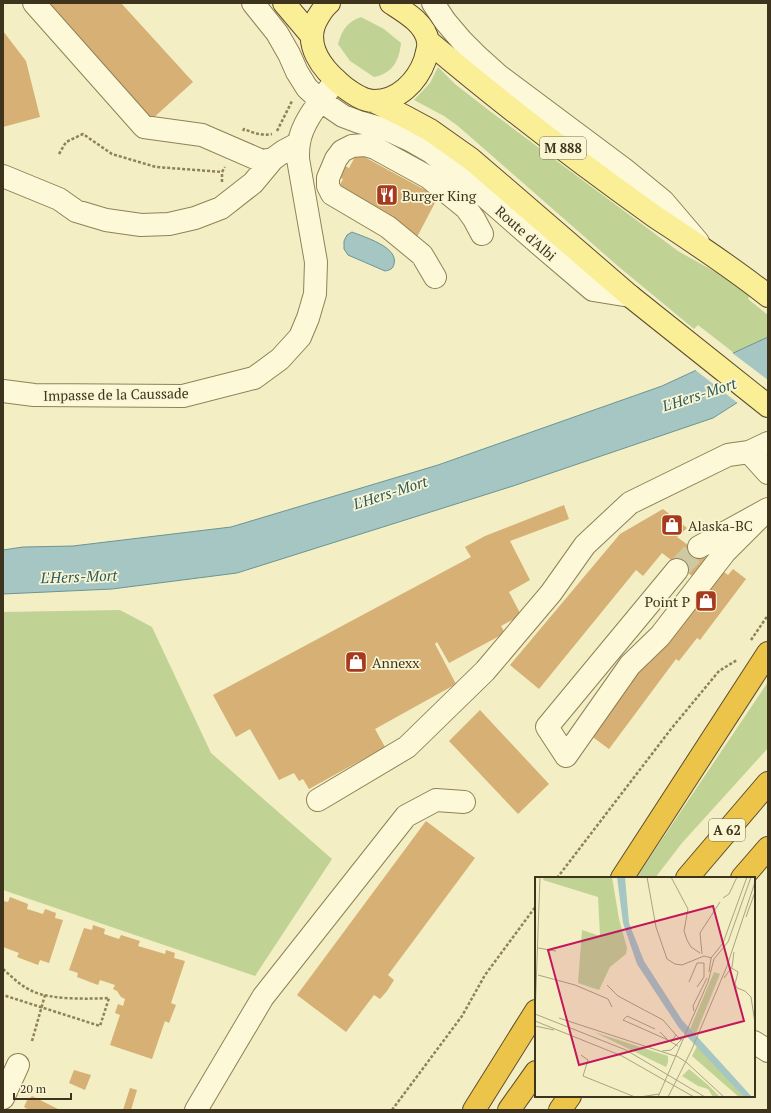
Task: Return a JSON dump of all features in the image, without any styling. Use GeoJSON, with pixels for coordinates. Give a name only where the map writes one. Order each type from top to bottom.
{"type":"FeatureCollection","features":[{"type":"Feature","properties":{"kind":"highway"},"geometry":{"type":"LineString","coordinates":[[623,877],[768,653]]}},
{"type":"Feature","properties":{"kind":"highway","name":"A 62"},"geometry":{"type":"LineString","coordinates":[[688,877],[768,783]]}},
{"type":"Feature","properties":{"kind":"highway"},"geometry":{"type":"LineString","coordinates":[[743,877],[768,848]]}},
{"type":"Feature","properties":{"kind":"highway"},"geometry":{"type":"LineString","coordinates":[[474,1110],[535,1013]]}},
{"type":"Feature","properties":{"kind":"highway"},"geometry":{"type":"LineString","coordinates":[[509,1110],[535,1073]]}},
{"type":"Feature","properties":{"kind":"highway"},"geometry":{"type":"LineString","coordinates":[[560,1110],[569,1097]]}},
{"type":"Feature","properties":{"kind":"main road"},"geometry":{"type":"LineString","coordinates":[[284,3],[311,35]]}},
{"type":"Feature","properties":{"kind":"main road"},"geometry":{"type":"LineString","coordinates":[[311,35],[315,22],[325,6],[329,3]]}},
{"type":"Feature","properties":{"kind":"main road"},"geometry":{"type":"LineString","coordinates":[[373,101],[389,98],[401,93],[410,85],[421,70],[429,42],[423,30],[416,21],[399,5]]}},
{"type":"Feature","properties":{"kind":"main road","name":"Route d'Albi"},"geometry":{"type":"LineString","coordinates":[[311,35],[313,49],[322,66],[336,80],[361,98],[373,101],[430,130],[471,160],[630,296],[768,406]]}},
{"type":"Feature","properties":{"kind":"main road","name":"M 888"},"geometry":{"type":"LineString","coordinates":[[429,42],[482,87],[589,168],[766,295]]}},
{"type":"Feature","properties":{"kind":"street"},"geometry":{"type":"LineString","coordinates":[[34,3],[144,127],[202,136],[262,161],[273,160]]}},
{"type":"Feature","properties":{"kind":"street","name":"Route d'Albi"},"geometry":{"type":"LineString","coordinates":[[253,3],[277,34],[307,88],[321,101],[343,116],[394,133],[431,152],[458,173],[593,290],[630,296]]}},
{"type":"Feature","properties":{"kind":"street"},"geometry":{"type":"LineString","coordinates":[[433,3],[445,21],[478,57],[498,75],[624,168],[663,201],[702,248]]}},
{"type":"Feature","properties":{"kind":"street","name":"Impasse de la Caussade"},"geometry":{"type":"LineString","coordinates":[[3,391],[34,395],[183,396],[254,378],[280,359],[300,338],[315,294],[316,262],[310,218],[298,159],[299,143],[309,119],[336,80]]}},
{"type":"Feature","properties":{"kind":"street"},"geometry":{"type":"LineString","coordinates":[[3,176],[59,199],[76,211],[106,220],[141,225],[169,224],[195,218],[221,208],[253,183],[273,160],[284,151],[299,143]]}},
{"type":"Feature","properties":{"kind":"street"},"geometry":{"type":"LineString","coordinates":[[435,277],[422,255],[388,227],[332,194],[328,186],[328,178],[336,159],[342,151],[352,146],[365,145],[376,148],[428,177],[466,208],[482,234]]}},
{"type":"Feature","properties":{"kind":"street"},"geometry":{"type":"LineString","coordinates":[[318,800],[407,747],[485,671],[551,593],[585,545],[630,503],[728,456],[749,452],[768,442]]}},
{"type":"Feature","properties":{"kind":"street"},"geometry":{"type":"LineString","coordinates":[[749,452],[768,474]]}},
{"type":"Feature","properties":{"kind":"street"},"geometry":{"type":"LineString","coordinates":[[677,570],[547,726],[566,756],[630,665],[660,636],[725,552],[768,509],[699,547]]}},
{"type":"Feature","properties":{"kind":"street"},"geometry":{"type":"LineString","coordinates":[[196,1110],[263,998],[406,816],[436,800],[464,802]]}},
{"type":"Feature","properties":{"kind":"street"},"geometry":{"type":"LineString","coordinates":[[755,1042],[768,1051]]}},
{"type":"Feature","properties":{"kind":"street"},"geometry":{"type":"LineString","coordinates":[[3,1098],[18,1065]]}},
{"type":"Feature","properties":{"kind":"path"},"geometry":{"type":"LineString","coordinates":[[59,154],[66,142],[83,134],[112,154],[156,167],[222,172]]}},
{"type":"Feature","properties":{"kind":"path"},"geometry":{"type":"LineString","coordinates":[[749,643],[768,615]]}},
{"type":"Feature","properties":{"kind":"path"},"geometry":{"type":"LineString","coordinates":[[558,877],[671,729],[719,671],[737,660],[741,654]]}},
{"type":"Feature","properties":{"kind":"path"},"geometry":{"type":"LineString","coordinates":[[392,1110],[462,1016],[485,975],[535,907]]}},
{"type":"Feature","properties":{"kind":"path"},"geometry":{"type":"LineString","coordinates":[[3,969],[17,981],[33,991],[45,995],[85,999],[108,998],[100,1026],[3,995]]}},
{"type":"Feature","properties":{"kind":"path"},"geometry":{"type":"LineString","coordinates":[[32,1041],[45,995]]}},
{"type":"Feature","properties":{"kind":"green space"},"geometry":{"type":"Polygon","coordinates":[[[361,17],[384,29],[401,43],[399,55],[394,65],[386,73],[374,77],[350,61],[338,44],[346,27],[352,21],[361,17]]]}},
{"type":"Feature","properties":{"kind":"green space"},"geometry":{"type":"Polygon","coordinates":[[[438,67],[455,84],[491,112],[678,251],[717,273],[750,296],[748,299],[768,315],[768,337],[734,353],[698,325],[694,329],[619,267],[458,126],[444,116],[414,100],[430,83],[438,67]]]}},
{"type":"Feature","properties":{"kind":"green space"},"geometry":{"type":"Polygon","coordinates":[[[120,610],[152,627],[211,753],[332,859],[255,976],[3,890],[3,612],[120,610]]]}},
{"type":"Feature","properties":{"kind":"green space"},"geometry":{"type":"Polygon","coordinates":[[[768,682],[768,748],[682,843],[656,877],[637,877],[768,682]]]}},
{"type":"Feature","properties":{"kind":"water"},"geometry":{"type":"Polygon","coordinates":[[[352,232],[372,240],[386,248],[394,258],[394,266],[390,270],[385,271],[348,255],[344,249],[344,241],[347,235],[352,232]]]}},
{"type":"Feature","properties":{"kind":"water","name":"L'Hers-Mort"},"geometry":{"type":"Polygon","coordinates":[[[768,337],[768,383],[713,418],[513,486],[237,573],[112,589],[3,594],[3,550],[23,547],[73,546],[231,527],[438,465],[662,386],[768,337]]]}},
{"type":"Feature","properties":{"kind":"pier"},"geometry":{"type":"Polygon","coordinates":[[[731,352],[768,380],[768,385],[739,404],[694,369],[731,352]]]}},
{"type":"Feature","properties":{"kind":"building"},"geometry":{"type":"Polygon","coordinates":[[[47,3],[121,3],[193,82],[151,120],[47,3]]]}},
{"type":"Feature","properties":{"kind":"building"},"geometry":{"type":"Polygon","coordinates":[[[3,31],[26,61],[40,117],[3,127],[3,31]]]}},
{"type":"Feature","properties":{"kind":"building","name":"Burger King"},"geometry":{"type":"Polygon","coordinates":[[[357,153],[438,197],[417,237],[336,192],[343,179],[334,174],[340,163],[349,168],[357,153]]]}},
{"type":"Feature","properties":{"kind":"building"},"geometry":{"type":"Polygon","coordinates":[[[564,505],[569,519],[510,541],[530,580],[509,592],[521,615],[501,626],[505,633],[449,663],[437,642],[435,644],[456,684],[375,729],[385,747],[309,789],[303,779],[299,781],[294,773],[279,780],[250,729],[236,737],[213,695],[471,557],[465,547],[485,536],[564,505]]]}},
{"type":"Feature","properties":{"kind":"building"},"geometry":{"type":"Polygon","coordinates":[[[663,509],[687,528],[677,537],[710,561],[696,579],[662,553],[643,576],[636,570],[539,689],[510,665],[620,534],[663,509]]]}},
{"type":"Feature","properties":{"kind":"building"},"geometry":{"type":"Polygon","coordinates":[[[720,569],[728,575],[733,569],[746,579],[700,640],[697,638],[679,661],[676,659],[609,749],[590,735],[647,659],[650,662],[720,569]]]}},
{"type":"Feature","properties":{"kind":"building"},"geometry":{"type":"Polygon","coordinates":[[[480,710],[549,784],[518,814],[449,741],[480,710]]]}},
{"type":"Feature","properties":{"kind":"building"},"geometry":{"type":"Polygon","coordinates":[[[426,821],[475,858],[388,975],[394,980],[387,991],[380,999],[374,995],[346,1032],[297,995],[426,821]]]}},
{"type":"Feature","properties":{"kind":"building"},"geometry":{"type":"Polygon","coordinates":[[[10,897],[28,904],[27,909],[43,914],[45,909],[56,913],[55,918],[63,920],[49,963],[40,960],[38,965],[17,957],[19,953],[3,947],[3,901],[8,902],[10,897]]]}},
{"type":"Feature","properties":{"kind":"building"},"geometry":{"type":"Polygon","coordinates":[[[93,925],[105,929],[104,934],[119,939],[121,935],[140,941],[138,946],[165,954],[166,950],[175,953],[174,958],[185,961],[171,1003],[176,1005],[169,1023],[165,1021],[152,1059],[110,1045],[120,1015],[115,1013],[118,1004],[123,1006],[125,999],[113,989],[115,985],[100,980],[98,985],[77,977],[78,973],[69,970],[84,928],[92,930],[93,925]]]}},
{"type":"Feature","properties":{"kind":"building"},"geometry":{"type":"Polygon","coordinates":[[[74,1070],[91,1075],[85,1090],[69,1083],[74,1070]]]}},
{"type":"Feature","properties":{"kind":"building"},"geometry":{"type":"Polygon","coordinates":[[[130,1088],[137,1090],[131,1110],[123,1110],[130,1088]]]}},
{"type":"Feature","properties":{"kind":"building"},"geometry":{"type":"Polygon","coordinates":[[[32,1096],[58,1110],[29,1110],[24,1107],[28,1098],[29,1099],[32,1096]]]}},
{"type":"Feature","properties":{"kind":"tunnel"},"geometry":{"type":"LineString","coordinates":[[677,570],[699,547]]}},
{"type":"Feature","properties":{"kind":"place","name":"Burger King"},"geometry":{"type":"Point","coordinates":[387,195]}},
{"type":"Feature","properties":{"kind":"place","name":"Alaska-BC"},"geometry":{"type":"Point","coordinates":[672,525]}},
{"type":"Feature","properties":{"kind":"place","name":"Point P"},"geometry":{"type":"Point","coordinates":[706,601]}},
{"type":"Feature","properties":{"kind":"place","name":"Annexx"},"geometry":{"type":"Point","coordinates":[356,662]}}]}
